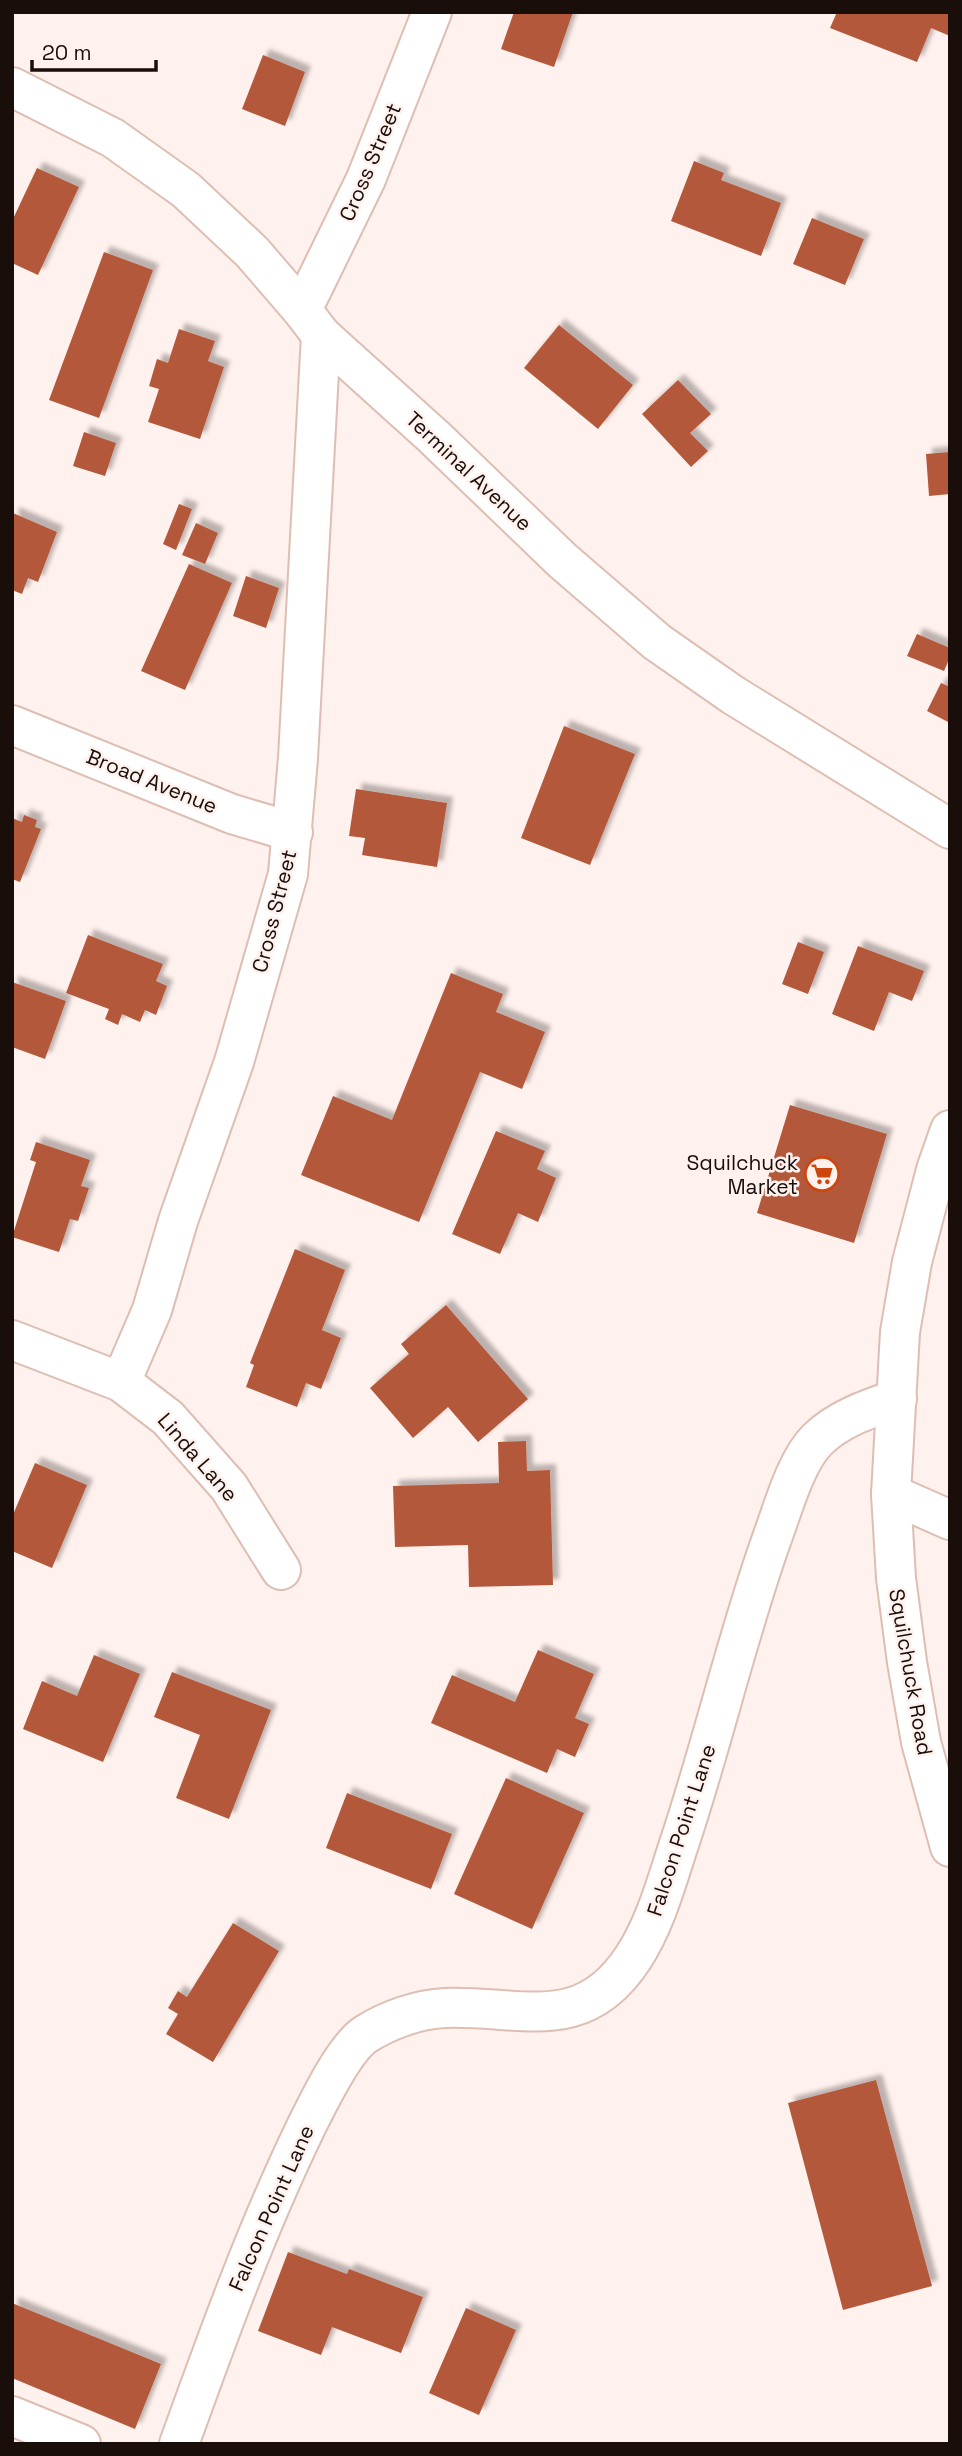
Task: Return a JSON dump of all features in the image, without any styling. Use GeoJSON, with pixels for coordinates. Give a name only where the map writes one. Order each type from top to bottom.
{"type":"FeatureCollection","features":[{"type":"Feature","properties":{"kind":"street","name":"Cross Street"},"geometry":{"type":"LineString","coordinates":[[121,1382],[152,1310],[178,1221],[234,1062],[288,874],[293,832],[312,322],[432,12]]}},
{"type":"Feature","properties":{"kind":"street","name":"Terminal Avenue"},"geometry":{"type":"LineString","coordinates":[[12,87],[113,138],[186,190],[253,252],[312,322],[563,561],[657,642],[733,695],[950,829]]}},
{"type":"Feature","properties":{"kind":"street","name":"Broad Avenue"},"geometry":{"type":"LineString","coordinates":[[12,725],[232,814],[293,832]]}},
{"type":"Feature","properties":{"kind":"street","name":"Squilchuck Road"},"geometry":{"type":"LineString","coordinates":[[950,1130],[936,1170],[912,1262],[900,1332],[891,1494],[895,1578],[907,1662],[921,1742],[950,1847]]}},
{"type":"Feature","properties":{"kind":"street","name":"Linda Lane"},"geometry":{"type":"LineString","coordinates":[[12,1340],[121,1382],[168,1418],[229,1487],[281,1570]]}},
{"type":"Feature","properties":{"kind":"street","name":"Falcon Point Lane"},"geometry":{"type":"LineString","coordinates":[[179,2444],[225,2314],[271,2200],[330,2078],[363,2036],[398,2018],[443,2008],[508,2012],[569,2010],[606,1992],[634,1957],[660,1900],[695,1796],[759,1576],[794,1478],[816,1441],[853,1415],[897,1399]]}},
{"type":"Feature","properties":{"kind":"street"},"geometry":{"type":"LineString","coordinates":[[891,1494],[950,1520]]}},
{"type":"Feature","properties":{"kind":"street"},"geometry":{"type":"LineString","coordinates":[[12,2416],[81,2444]]}},
{"type":"Feature","properties":{"kind":"building"},"geometry":{"type":"Polygon","coordinates":[[[514,12],[573,12],[554,67],[501,49],[514,12]]]}},
{"type":"Feature","properties":{"kind":"building"},"geometry":{"type":"Polygon","coordinates":[[[837,12],[950,12],[950,36],[931,28],[917,62],[830,28],[837,12]]]}},
{"type":"Feature","properties":{"kind":"building"},"geometry":{"type":"Polygon","coordinates":[[[263,55],[305,72],[285,126],[242,109],[263,55]]]}},
{"type":"Feature","properties":{"kind":"building"},"geometry":{"type":"Polygon","coordinates":[[[694,161],[724,173],[721,180],[781,203],[761,256],[671,221],[694,161]]]}},
{"type":"Feature","properties":{"kind":"building"},"geometry":{"type":"Polygon","coordinates":[[[37,168],[79,187],[38,275],[12,263],[12,221],[37,168]]]}},
{"type":"Feature","properties":{"kind":"building"},"geometry":{"type":"Polygon","coordinates":[[[812,218],[864,239],[845,285],[793,264],[812,218]]]}},
{"type":"Feature","properties":{"kind":"building"},"geometry":{"type":"Polygon","coordinates":[[[104,252],[153,270],[99,418],[49,400],[104,252]]]}},
{"type":"Feature","properties":{"kind":"building"},"geometry":{"type":"Polygon","coordinates":[[[559,325],[633,385],[598,429],[524,368],[559,325]]]}},
{"type":"Feature","properties":{"kind":"building"},"geometry":{"type":"Polygon","coordinates":[[[179,329],[215,341],[208,361],[224,367],[200,439],[148,422],[159,389],[149,386],[157,359],[168,363],[179,329]]]}},
{"type":"Feature","properties":{"kind":"building"},"geometry":{"type":"Polygon","coordinates":[[[678,380],[711,414],[690,433],[708,451],[691,467],[642,414],[678,380]]]}},
{"type":"Feature","properties":{"kind":"building"},"geometry":{"type":"Polygon","coordinates":[[[84,432],[116,443],[105,476],[73,466],[84,432]]]}},
{"type":"Feature","properties":{"kind":"building"},"geometry":{"type":"Polygon","coordinates":[[[950,452],[950,494],[929,496],[926,454],[950,452]]]}},
{"type":"Feature","properties":{"kind":"building"},"geometry":{"type":"Polygon","coordinates":[[[179,504],[192,509],[176,550],[163,544],[179,504]]]}},
{"type":"Feature","properties":{"kind":"building"},"geometry":{"type":"Polygon","coordinates":[[[13,513],[57,532],[38,582],[28,578],[22,594],[12,590],[13,513]]]}},
{"type":"Feature","properties":{"kind":"building"},"geometry":{"type":"Polygon","coordinates":[[[196,523],[218,533],[205,564],[182,555],[196,523]]]}},
{"type":"Feature","properties":{"kind":"building"},"geometry":{"type":"Polygon","coordinates":[[[189,564],[232,583],[185,690],[141,671],[189,564]]]}},
{"type":"Feature","properties":{"kind":"building"},"geometry":{"type":"Polygon","coordinates":[[[246,576],[279,588],[266,628],[233,616],[246,576]]]}},
{"type":"Feature","properties":{"kind":"building"},"geometry":{"type":"Polygon","coordinates":[[[917,634],[950,648],[950,657],[944,671],[907,656],[917,634]]]}},
{"type":"Feature","properties":{"kind":"building"},"geometry":{"type":"Polygon","coordinates":[[[941,683],[950,687],[950,723],[927,711],[941,683]]]}},
{"type":"Feature","properties":{"kind":"building"},"geometry":{"type":"Polygon","coordinates":[[[564,726],[635,754],[590,865],[521,838],[564,726]]]}},
{"type":"Feature","properties":{"kind":"building"},"geometry":{"type":"Polygon","coordinates":[[[356,789],[447,803],[437,867],[362,855],[365,838],[349,836],[356,789]]]}},
{"type":"Feature","properties":{"kind":"building"},"geometry":{"type":"Polygon","coordinates":[[[24,815],[37,820],[35,827],[41,829],[20,882],[12,879],[12,818],[22,822],[24,815]]]}},
{"type":"Feature","properties":{"kind":"building"},"geometry":{"type":"Polygon","coordinates":[[[88,935],[163,964],[156,981],[167,986],[156,1015],[145,1010],[140,1022],[122,1014],[118,1025],[105,1019],[109,1009],[66,993],[88,935]]]}},
{"type":"Feature","properties":{"kind":"building"},"geometry":{"type":"Polygon","coordinates":[[[798,942],[824,952],[808,994],[782,984],[798,942]]]}},
{"type":"Feature","properties":{"kind":"building"},"geometry":{"type":"Polygon","coordinates":[[[858,946],[924,971],[912,1001],[889,992],[874,1031],[832,1014],[858,946]]]}},
{"type":"Feature","properties":{"kind":"building"},"geometry":{"type":"Polygon","coordinates":[[[451,973],[503,994],[496,1012],[545,1032],[522,1089],[480,1072],[419,1222],[301,1175],[333,1096],[392,1120],[451,973]]]}},
{"type":"Feature","properties":{"kind":"building"},"geometry":{"type":"Polygon","coordinates":[[[12,982],[66,1001],[45,1059],[12,1047],[12,982]]]}},
{"type":"Feature","properties":{"kind":"building","name":"Squilchuck Market"},"geometry":{"type":"Polygon","coordinates":[[[790,1105],[887,1134],[854,1243],[757,1213],[790,1105]]]}},
{"type":"Feature","properties":{"kind":"building"},"geometry":{"type":"Polygon","coordinates":[[[496,1131],[545,1151],[537,1169],[556,1178],[538,1222],[518,1213],[500,1254],[452,1234],[496,1131]]]}},
{"type":"Feature","properties":{"kind":"building"},"geometry":{"type":"Polygon","coordinates":[[[36,1142],[90,1160],[81,1186],[89,1188],[78,1221],[70,1219],[59,1252],[12,1237],[36,1162],[30,1160],[36,1142]]]}},
{"type":"Feature","properties":{"kind":"building"},"geometry":{"type":"Polygon","coordinates":[[[295,1249],[345,1270],[322,1330],[341,1338],[321,1389],[306,1383],[297,1407],[246,1387],[254,1365],[250,1363],[295,1249]]]}},
{"type":"Feature","properties":{"kind":"building"},"geometry":{"type":"Polygon","coordinates":[[[446,1305],[528,1399],[478,1442],[448,1407],[413,1438],[370,1388],[409,1354],[401,1344],[446,1305]]]}},
{"type":"Feature","properties":{"kind":"building"},"geometry":{"type":"Polygon","coordinates":[[[526,1441],[527,1471],[550,1470],[553,1585],[469,1587],[468,1545],[395,1547],[393,1486],[499,1483],[498,1442],[526,1441]]]}},
{"type":"Feature","properties":{"kind":"building"},"geometry":{"type":"Polygon","coordinates":[[[35,1463],[87,1485],[52,1568],[12,1551],[12,1517],[35,1463]]]}},
{"type":"Feature","properties":{"kind":"building"},"geometry":{"type":"Polygon","coordinates":[[[538,1650],[594,1674],[575,1718],[589,1724],[575,1757],[557,1749],[547,1773],[431,1723],[452,1675],[515,1702],[538,1650]]]}},
{"type":"Feature","properties":{"kind":"building"},"geometry":{"type":"Polygon","coordinates":[[[94,1655],[140,1674],[103,1762],[23,1729],[42,1681],[77,1696],[94,1655]]]}},
{"type":"Feature","properties":{"kind":"building"},"geometry":{"type":"Polygon","coordinates":[[[172,1672],[271,1710],[229,1819],[176,1798],[200,1735],[154,1717],[172,1672]]]}},
{"type":"Feature","properties":{"kind":"building"},"geometry":{"type":"Polygon","coordinates":[[[506,1778],[584,1813],[532,1929],[454,1894],[506,1778]]]}},
{"type":"Feature","properties":{"kind":"building"},"geometry":{"type":"Polygon","coordinates":[[[347,1793],[452,1834],[431,1889],[326,1848],[347,1793]]]}},
{"type":"Feature","properties":{"kind":"building"},"geometry":{"type":"Polygon","coordinates":[[[233,1923],[279,1951],[213,2062],[166,2034],[178,2014],[168,2008],[178,1991],[187,1997],[233,1923]]]}},
{"type":"Feature","properties":{"kind":"building"},"geometry":{"type":"Polygon","coordinates":[[[876,2080],[932,2286],[843,2310],[788,2103],[876,2080]]]}},
{"type":"Feature","properties":{"kind":"building"},"geometry":{"type":"Polygon","coordinates":[[[288,2252],[347,2274],[349,2269],[423,2297],[401,2353],[332,2327],[321,2355],[258,2331],[288,2252]]]}},
{"type":"Feature","properties":{"kind":"building"},"geometry":{"type":"Polygon","coordinates":[[[12,2303],[161,2364],[135,2429],[12,2378],[12,2303]]]}},
{"type":"Feature","properties":{"kind":"building"},"geometry":{"type":"Polygon","coordinates":[[[466,2308],[516,2330],[479,2415],[429,2393],[466,2308]]]}},
{"type":"Feature","properties":{"kind":"place","name":"Squilchuck Market"},"geometry":{"type":"Point","coordinates":[822,1174]}}]}
